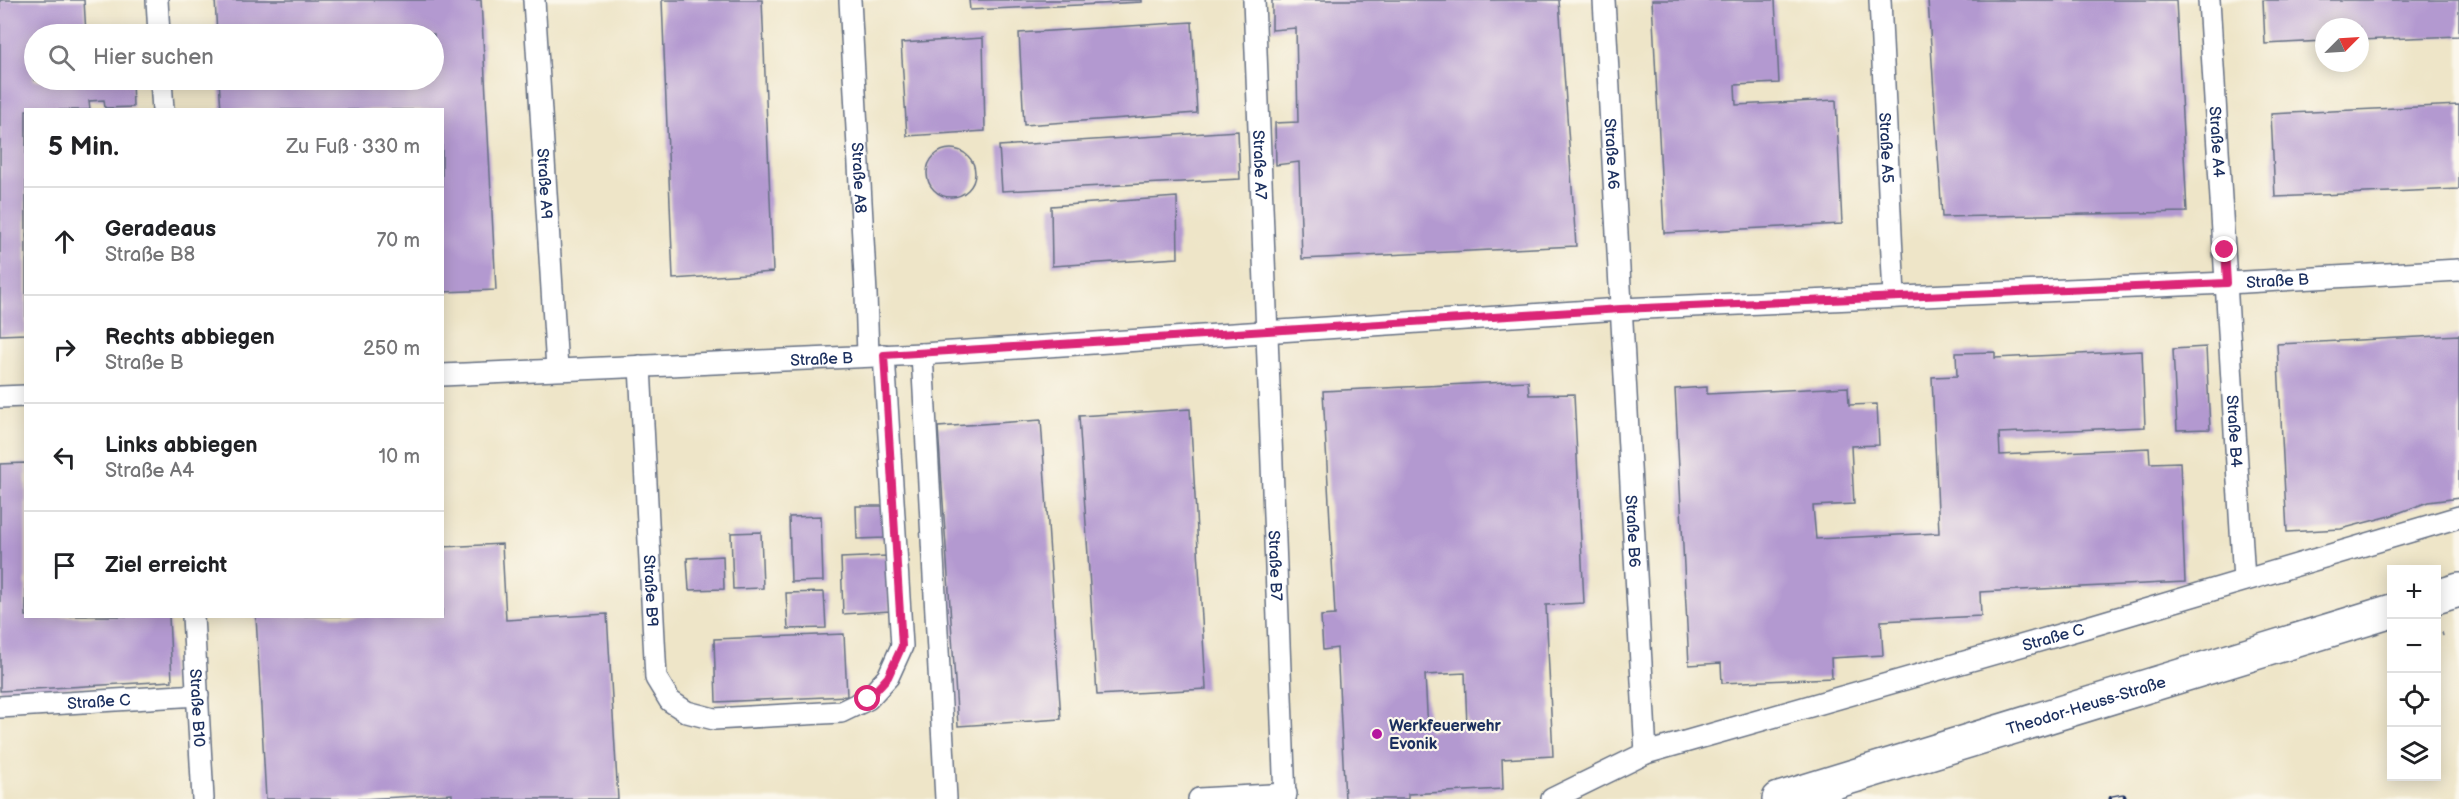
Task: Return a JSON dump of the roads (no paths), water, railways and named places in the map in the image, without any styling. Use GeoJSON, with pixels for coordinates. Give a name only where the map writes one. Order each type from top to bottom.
{"type":"FeatureCollection","features":[{"type":"Feature","properties":{"kind":"main road"},"geometry":{"type":"LineString","coordinates":[[2441,595],[2459,590]]}},
{"type":"Feature","properties":{"kind":"main road","name":"Theodor-Heuss-Straße"},"geometry":{"type":"LineString","coordinates":[[1779,799],[2387,612]]}},
{"type":"Feature","properties":{"kind":"lane"},"geometry":{"type":"LineString","coordinates":[[157,0],[158,24]]}},
{"type":"Feature","properties":{"kind":"lane","name":"Straße A9"},"geometry":{"type":"LineString","coordinates":[[534,0],[556,369]]}},
{"type":"Feature","properties":{"kind":"lane","name":"Straße A8"},"geometry":{"type":"LineString","coordinates":[[777,716],[842,712],[868,699],[888,677],[902,646],[876,355],[866,294],[850,0]]}},
{"type":"Feature","properties":{"kind":"lane","name":"Straße A7"},"geometry":{"type":"LineString","coordinates":[[1254,0],[1268,330]]}},
{"type":"Feature","properties":{"kind":"lane","name":"Straße A6"},"geometry":{"type":"LineString","coordinates":[[1604,0],[1621,309]]}},
{"type":"Feature","properties":{"kind":"lane","name":"Straße A5"},"geometry":{"type":"LineString","coordinates":[[1880,0],[1894,297]]}},
{"type":"Feature","properties":{"kind":"lane","name":"Straße A4"},"geometry":{"type":"LineString","coordinates":[[2209,0],[2227,283]]}},
{"type":"Feature","properties":{"kind":"lane"},"geometry":{"type":"LineString","coordinates":[[162,90],[163,108]]}},
{"type":"Feature","properties":{"kind":"lane","name":"Straße B"},"geometry":{"type":"LineString","coordinates":[[444,375],[922,354],[1621,309],[2227,283],[2459,270]]}},
{"type":"Feature","properties":{"kind":"lane","name":"Straße B4"},"geometry":{"type":"LineString","coordinates":[[2227,283],[2244,580]]}},
{"type":"Feature","properties":{"kind":"lane","name":"Straße B6"},"geometry":{"type":"LineString","coordinates":[[1621,309],[1646,753]]}},
{"type":"Feature","properties":{"kind":"lane","name":"Straße B7"},"geometry":{"type":"LineString","coordinates":[[1268,330],[1286,797]]}},
{"type":"Feature","properties":{"kind":"lane"},"geometry":{"type":"LineString","coordinates":[[922,354],[946,799]]}},
{"type":"Feature","properties":{"kind":"lane","name":"Straße B9"},"geometry":{"type":"LineString","coordinates":[[640,366],[656,678],[670,701],[687,712],[714,719],[777,716]]}},
{"type":"Feature","properties":{"kind":"lane"},"geometry":{"type":"LineString","coordinates":[[0,397],[24,396]]}},
{"type":"Feature","properties":{"kind":"lane","name":"Straße C"},"geometry":{"type":"LineString","coordinates":[[1552,799],[1646,753],[2459,517]]}},
{"type":"Feature","properties":{"kind":"lane","name":"Straße B10"},"geometry":{"type":"LineString","coordinates":[[193,618],[203,799]]}},
{"type":"Feature","properties":{"kind":"lane","name":"Straße C"},"geometry":{"type":"LineString","coordinates":[[0,707],[198,694]]}},
{"type":"Feature","properties":{"kind":"lane"},"geometry":{"type":"LineString","coordinates":[[1199,799],[1286,797]]}},
{"type":"Feature","properties":{"kind":"railway"},"geometry":{"type":"LineString","coordinates":[[2112,799],[2123,797]]}},
{"type":"Feature","properties":{"kind":"place","name":"Werkfeuerwehr Evonik"},"geometry":{"type":"Point","coordinates":[1377,734]}}]}
